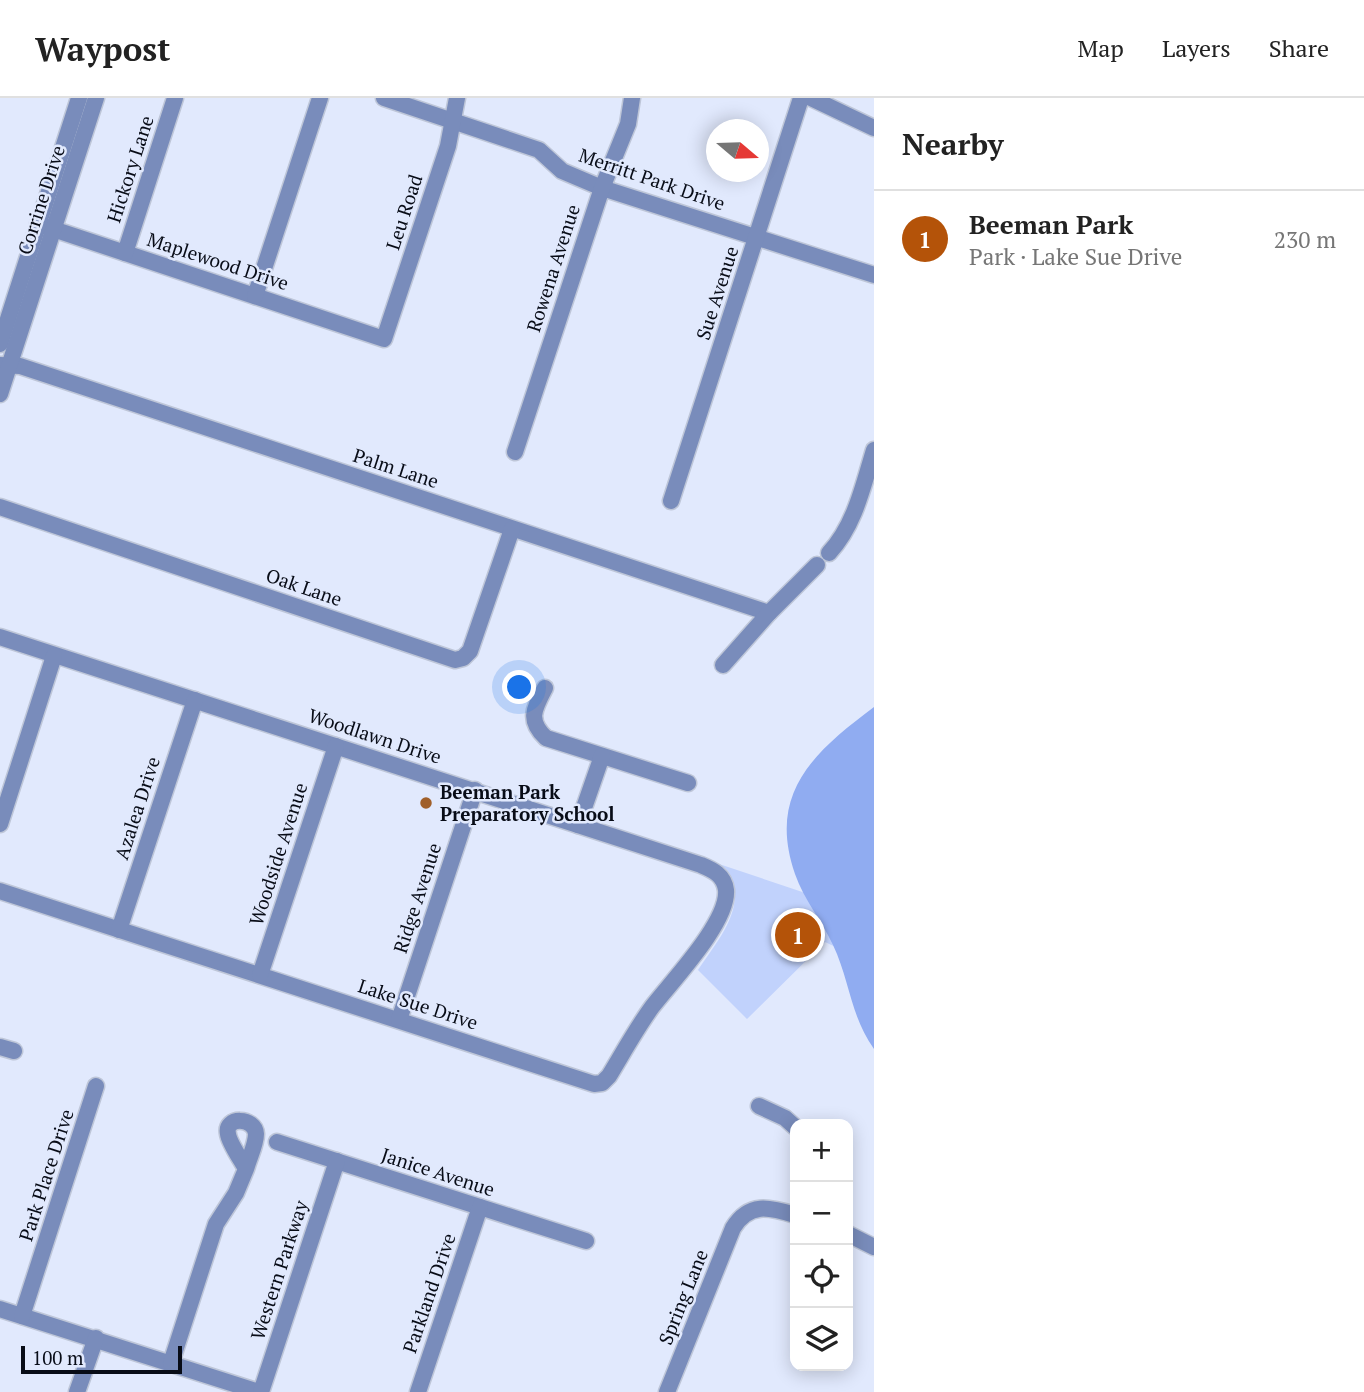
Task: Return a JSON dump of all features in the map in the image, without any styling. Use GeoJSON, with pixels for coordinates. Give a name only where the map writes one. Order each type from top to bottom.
{"type":"FeatureCollection","features":[{"type":"Feature","properties":{"kind":"street","name":"Corrine Drive"},"geometry":{"type":"LineString","coordinates":[[0,394],[5,366],[46,227],[79,98]]}},
{"type":"Feature","properties":{"kind":"street","name":"Corrine Drive"},"geometry":{"type":"LineString","coordinates":[[0,344],[96,98]]}},
{"type":"Feature","properties":{"kind":"street","name":"Hickory Lane"},"geometry":{"type":"LineString","coordinates":[[125,253],[175,98]]}},
{"type":"Feature","properties":{"kind":"street"},"geometry":{"type":"LineString","coordinates":[[255,296],[320,98]]}},
{"type":"Feature","properties":{"kind":"street","name":"Merritt Park Drive"},"geometry":{"type":"LineString","coordinates":[[384,98],[539,150],[562,171],[602,188],[874,275]]}},
{"type":"Feature","properties":{"kind":"street","name":"Leu Road"},"geometry":{"type":"LineString","coordinates":[[384,338],[448,146],[457,98]]}},
{"type":"Feature","properties":{"kind":"street","name":"Rowena Avenue"},"geometry":{"type":"LineString","coordinates":[[515,452],[602,188],[628,124],[632,98]]}},
{"type":"Feature","properties":{"kind":"street","name":"Sue Avenue"},"geometry":{"type":"LineString","coordinates":[[671,501],[801,98]]}},
{"type":"Feature","properties":{"kind":"street"},"geometry":{"type":"LineString","coordinates":[[811,98],[874,128]]}},
{"type":"Feature","properties":{"kind":"street","name":"Maplewood Drive"},"geometry":{"type":"LineString","coordinates":[[46,227],[384,338]]}},
{"type":"Feature","properties":{"kind":"street","name":"Palm Lane"},"geometry":{"type":"LineString","coordinates":[[5,366],[20,366],[769,613]]}},
{"type":"Feature","properties":{"kind":"street"},"geometry":{"type":"LineString","coordinates":[[829,553],[842,540],[851,523],[874,450]]}},
{"type":"Feature","properties":{"kind":"street","name":"Oak Lane"},"geometry":{"type":"LineString","coordinates":[[0,507],[455,660],[463,658],[470,651],[512,529]]}},
{"type":"Feature","properties":{"kind":"street"},"geometry":{"type":"LineString","coordinates":[[723,665],[817,565]]}},
{"type":"Feature","properties":{"kind":"street","name":"Woodlawn Drive"},"geometry":{"type":"LineString","coordinates":[[0,637],[715,870],[722,877],[726,889]]}},
{"type":"Feature","properties":{"kind":"street"},"geometry":{"type":"LineString","coordinates":[[0,824],[54,656]]}},
{"type":"Feature","properties":{"kind":"street"},"geometry":{"type":"LineString","coordinates":[[545,688],[535,706],[534,718],[537,729],[546,738],[688,783]]}},
{"type":"Feature","properties":{"kind":"street","name":"Azalea Drive"},"geometry":{"type":"LineString","coordinates":[[119,930],[195,700]]}},
{"type":"Feature","properties":{"kind":"street","name":"Woodside Avenue"},"geometry":{"type":"LineString","coordinates":[[260,975],[336,746]]}},
{"type":"Feature","properties":{"kind":"street"},"geometry":{"type":"LineString","coordinates":[[578,825],[602,756]]}},
{"type":"Feature","properties":{"kind":"street","name":"Ridge Avenue"},"geometry":{"type":"LineString","coordinates":[[399,1020],[475,790]]}},
{"type":"Feature","properties":{"kind":"street","name":"Lake Sue Drive"},"geometry":{"type":"LineString","coordinates":[[0,891],[594,1084],[602,1083],[609,1076],[653,1006],[691,961],[720,915],[726,889]]}},
{"type":"Feature","properties":{"kind":"street","name":"Park Place Drive"},"geometry":{"type":"LineString","coordinates":[[22,1316],[96,1086]]}},
{"type":"Feature","properties":{"kind":"street"},"geometry":{"type":"LineString","coordinates":[[759,1106],[790,1122]]}},
{"type":"Feature","properties":{"kind":"street","name":"Janice Avenue"},"geometry":{"type":"LineString","coordinates":[[276,1142],[586,1241]]}},
{"type":"Feature","properties":{"kind":"street","name":"Western Parkway"},"geometry":{"type":"LineString","coordinates":[[260,1392],[337,1161]]}},
{"type":"Feature","properties":{"kind":"street"},"geometry":{"type":"LineString","coordinates":[[171,1363],[216,1224],[236,1193],[246,1169]]}},
{"type":"Feature","properties":{"kind":"street","name":"Parkland Drive"},"geometry":{"type":"LineString","coordinates":[[418,1392],[480,1207]]}},
{"type":"Feature","properties":{"kind":"street","name":"Spring Lane"},"geometry":{"type":"LineString","coordinates":[[667,1392],[739,1218],[750,1210],[762,1208],[790,1212]]}},
{"type":"Feature","properties":{"kind":"street"},"geometry":{"type":"LineString","coordinates":[[853,1236],[874,1247]]}},
{"type":"Feature","properties":{"kind":"street"},"geometry":{"type":"LineString","coordinates":[[0,1308],[260,1392]]}},
{"type":"Feature","properties":{"kind":"street"},"geometry":{"type":"LineString","coordinates":[[77,1392],[96,1338]]}},
{"type":"Feature","properties":{"kind":"shaded area"},"geometry":{"type":"Polygon","coordinates":[[[716,863],[874,916],[874,965],[825,942],[747,1019],[698,970],[724,931],[734,903],[734,889],[728,876],[716,863]]]}},
{"type":"Feature","properties":{"kind":"water"},"geometry":{"type":"Polygon","coordinates":[[[874,707],[874,1049],[855,1011],[833,945],[795,874],[788,845],[787,820],[792,797],[815,758],[874,707]]]}},
{"type":"Feature","properties":{"kind":"place","name":"Beeman Park Preparatory School"},"geometry":{"type":"Point","coordinates":[426,803]}},
{"type":"Feature","properties":{"kind":"place","name":"Beeman Park"},"geometry":{"type":"Point","coordinates":[798,935]}}]}
